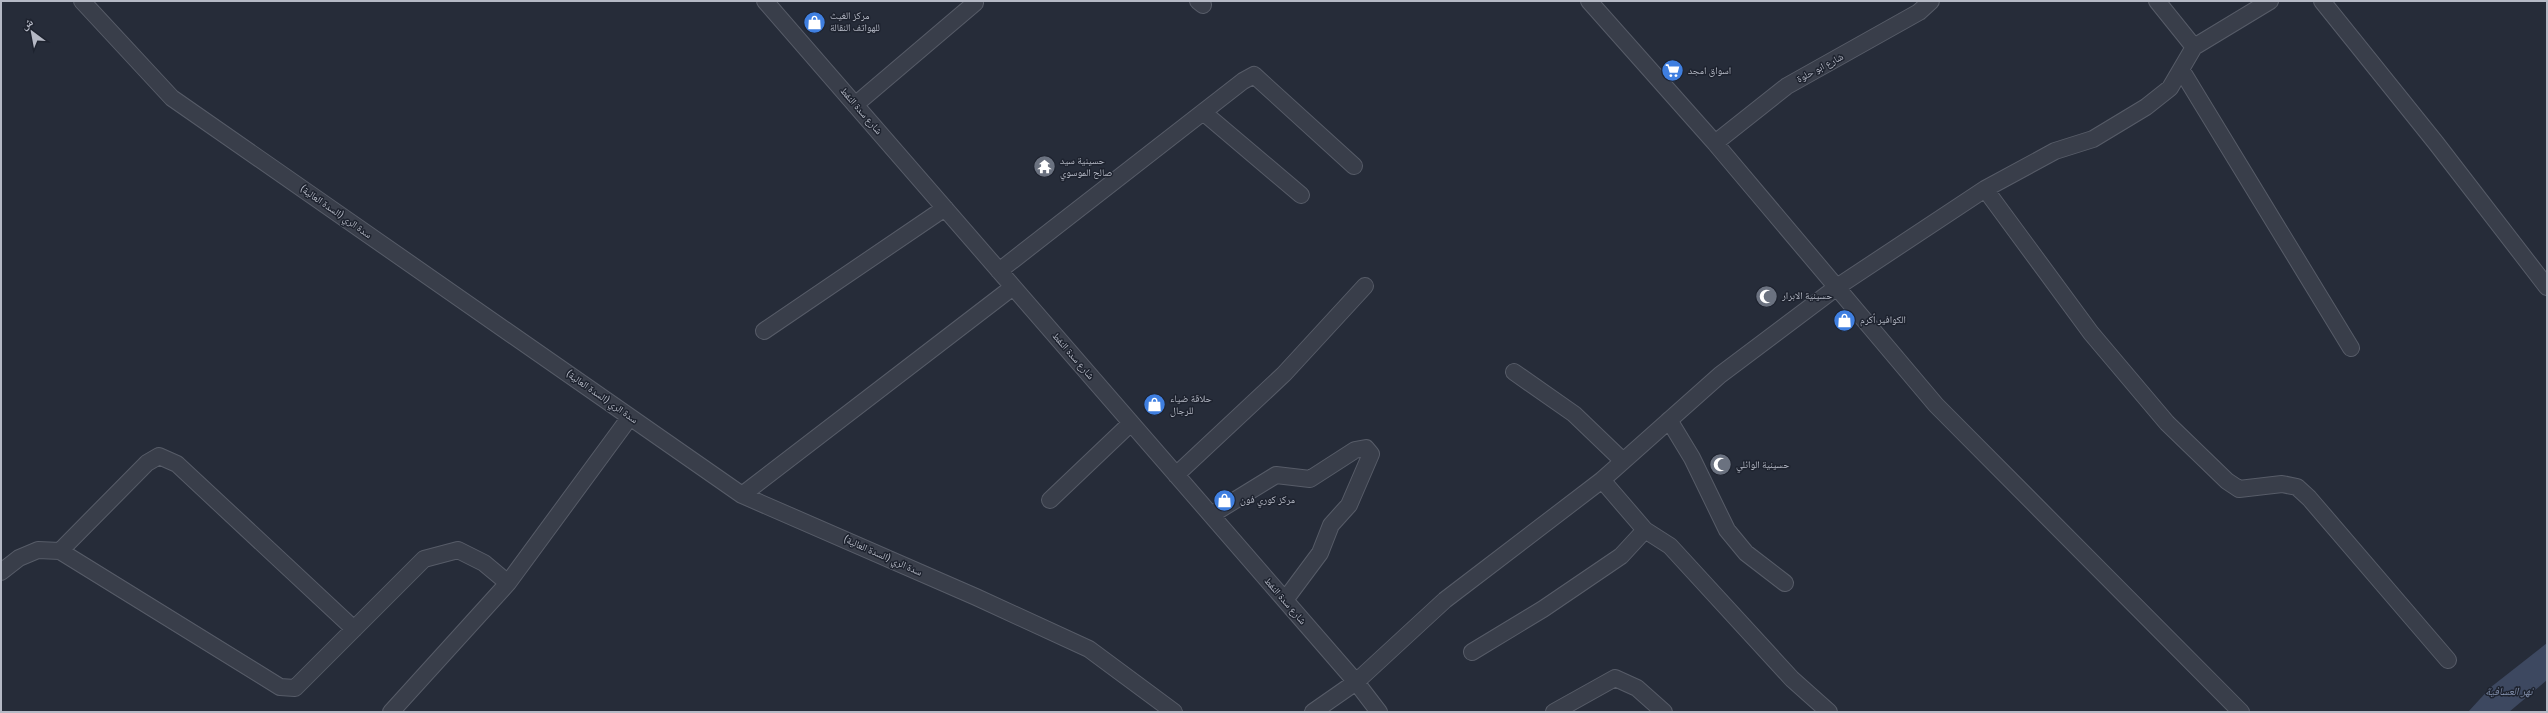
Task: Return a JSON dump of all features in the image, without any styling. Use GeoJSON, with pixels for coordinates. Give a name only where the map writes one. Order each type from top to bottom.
{"type":"FeatureCollection","features":[{"type":"Feature","properties":{"kind":"street","name":"شارع سدة النفط"},"geometry":{"type":"LineString","coordinates":[[765,1],[1356,682],[1380,712]]}},
{"type":"Feature","properties":{"kind":"street"},"geometry":{"type":"LineString","coordinates":[[1589,1],[1715,143],[1936,405],[2241,712]]}},
{"type":"Feature","properties":{"kind":"street","name":"شارع ابو حلوة"},"geometry":{"type":"LineString","coordinates":[[1715,143],[1787,86],[1912,16],[1931,1]]}},
{"type":"Feature","properties":{"kind":"street"},"geometry":{"type":"LineString","coordinates":[[2157,1],[2194,47]]}},
{"type":"Feature","properties":{"kind":"street"},"geometry":{"type":"LineString","coordinates":[[1313,712],[1356,682],[1445,600],[1602,480],[1720,375],[1837,287],[1985,189],[2055,151],[2100,135],[2146,107],[2170,88],[2182,71],[2194,47],[2270,1]]}},
{"type":"Feature","properties":{"kind":"street"},"geometry":{"type":"LineString","coordinates":[[2322,1],[2436,143],[2547,287]]}},
{"type":"Feature","properties":{"kind":"street","name":"سدة الري (السدة العالية)"},"geometry":{"type":"LineString","coordinates":[[87,3],[172,98],[742,495],[976,597],[1089,649],[1174,712]]}},
{"type":"Feature","properties":{"kind":"street"},"geometry":{"type":"LineString","coordinates":[[855,105],[975,3]]}},
{"type":"Feature","properties":{"kind":"street"},"geometry":{"type":"LineString","coordinates":[[2182,71],[2351,348]]}},
{"type":"Feature","properties":{"kind":"street"},"geometry":{"type":"LineString","coordinates":[[999,271],[1242,81],[1254,75],[1354,166]]}},
{"type":"Feature","properties":{"kind":"street"},"geometry":{"type":"LineString","coordinates":[[1203,112],[1301,195]]}},
{"type":"Feature","properties":{"kind":"street"},"geometry":{"type":"LineString","coordinates":[[1985,189],[2091,333],[2167,423],[2227,481],[2239,489],[2282,484],[2297,487],[2309,498],[2448,660]]}},
{"type":"Feature","properties":{"kind":"street"},"geometry":{"type":"LineString","coordinates":[[764,331],[944,208]]}},
{"type":"Feature","properties":{"kind":"street"},"geometry":{"type":"LineString","coordinates":[[1176,475],[1284,374],[1365,286]]}},
{"type":"Feature","properties":{"kind":"street"},"geometry":{"type":"LineString","coordinates":[[742,495],[1013,288]]}},
{"type":"Feature","properties":{"kind":"street"},"geometry":{"type":"LineString","coordinates":[[1514,372],[1574,414],[1623,461]]}},
{"type":"Feature","properties":{"kind":"street"},"geometry":{"type":"LineString","coordinates":[[391,712],[508,583],[630,416]]}},
{"type":"Feature","properties":{"kind":"street"},"geometry":{"type":"LineString","coordinates":[[1669,420],[1692,458],[1727,530],[1746,553],[1785,583]]}},
{"type":"Feature","properties":{"kind":"street"},"geometry":{"type":"LineString","coordinates":[[1050,500],[1131,423]]}},
{"type":"Feature","properties":{"kind":"street"},"geometry":{"type":"LineString","coordinates":[[1211,515],[1276,475],[1310,479],[1355,450],[1366,448],[1371,454],[1349,505],[1331,525],[1320,553],[1285,600]]}},
{"type":"Feature","properties":{"kind":"street"},"geometry":{"type":"LineString","coordinates":[[60,552],[147,463],[159,456],[177,464],[354,629]]}},
{"type":"Feature","properties":{"kind":"street"},"geometry":{"type":"LineString","coordinates":[[1602,480],[1645,530],[1670,546],[1792,679],[1829,712]]}},
{"type":"Feature","properties":{"kind":"street"},"geometry":{"type":"LineString","coordinates":[[1472,652],[1543,609],[1621,556],[1645,530]]}},
{"type":"Feature","properties":{"kind":"street"},"geometry":{"type":"LineString","coordinates":[[1,572],[19,558],[38,550],[60,552],[280,687],[295,688],[424,559],[458,550],[484,563],[508,583]]}},
{"type":"Feature","properties":{"kind":"street"},"geometry":{"type":"LineString","coordinates":[[1554,712],[1615,678],[1637,688],[1664,712]]}},
{"type":"Feature","properties":{"kind":"water","name":"نهر العسافية"},"geometry":{"type":"Polygon","coordinates":[[[2547,643],[2547,680],[2509,712],[2468,712],[2491,687],[2547,643]]]}},
{"type":"Feature","properties":{"kind":"place","name":"مركز الغيث للهواتف النقالة"},"geometry":{"type":"Point","coordinates":[815,22]}},
{"type":"Feature","properties":{"kind":"place","name":"اسواق امجد"},"geometry":{"type":"Point","coordinates":[1672,71]}},
{"type":"Feature","properties":{"kind":"place","name":"حسينية سيد صالح الموسوي"},"geometry":{"type":"Point","coordinates":[1044,167]}},
{"type":"Feature","properties":{"kind":"place","name":"حسينية الابرار"},"geometry":{"type":"Point","coordinates":[1767,296]}},
{"type":"Feature","properties":{"kind":"place","name":"الكوافير أكرم"},"geometry":{"type":"Point","coordinates":[1845,320]}},
{"type":"Feature","properties":{"kind":"place","name":"حلاقة ضياء للرجال"},"geometry":{"type":"Point","coordinates":[1155,405]}},
{"type":"Feature","properties":{"kind":"place","name":"حسينية الوائلي"},"geometry":{"type":"Point","coordinates":[1720,465]}},
{"type":"Feature","properties":{"kind":"place","name":"مركز كوري فون"},"geometry":{"type":"Point","coordinates":[1224,500]}}]}
